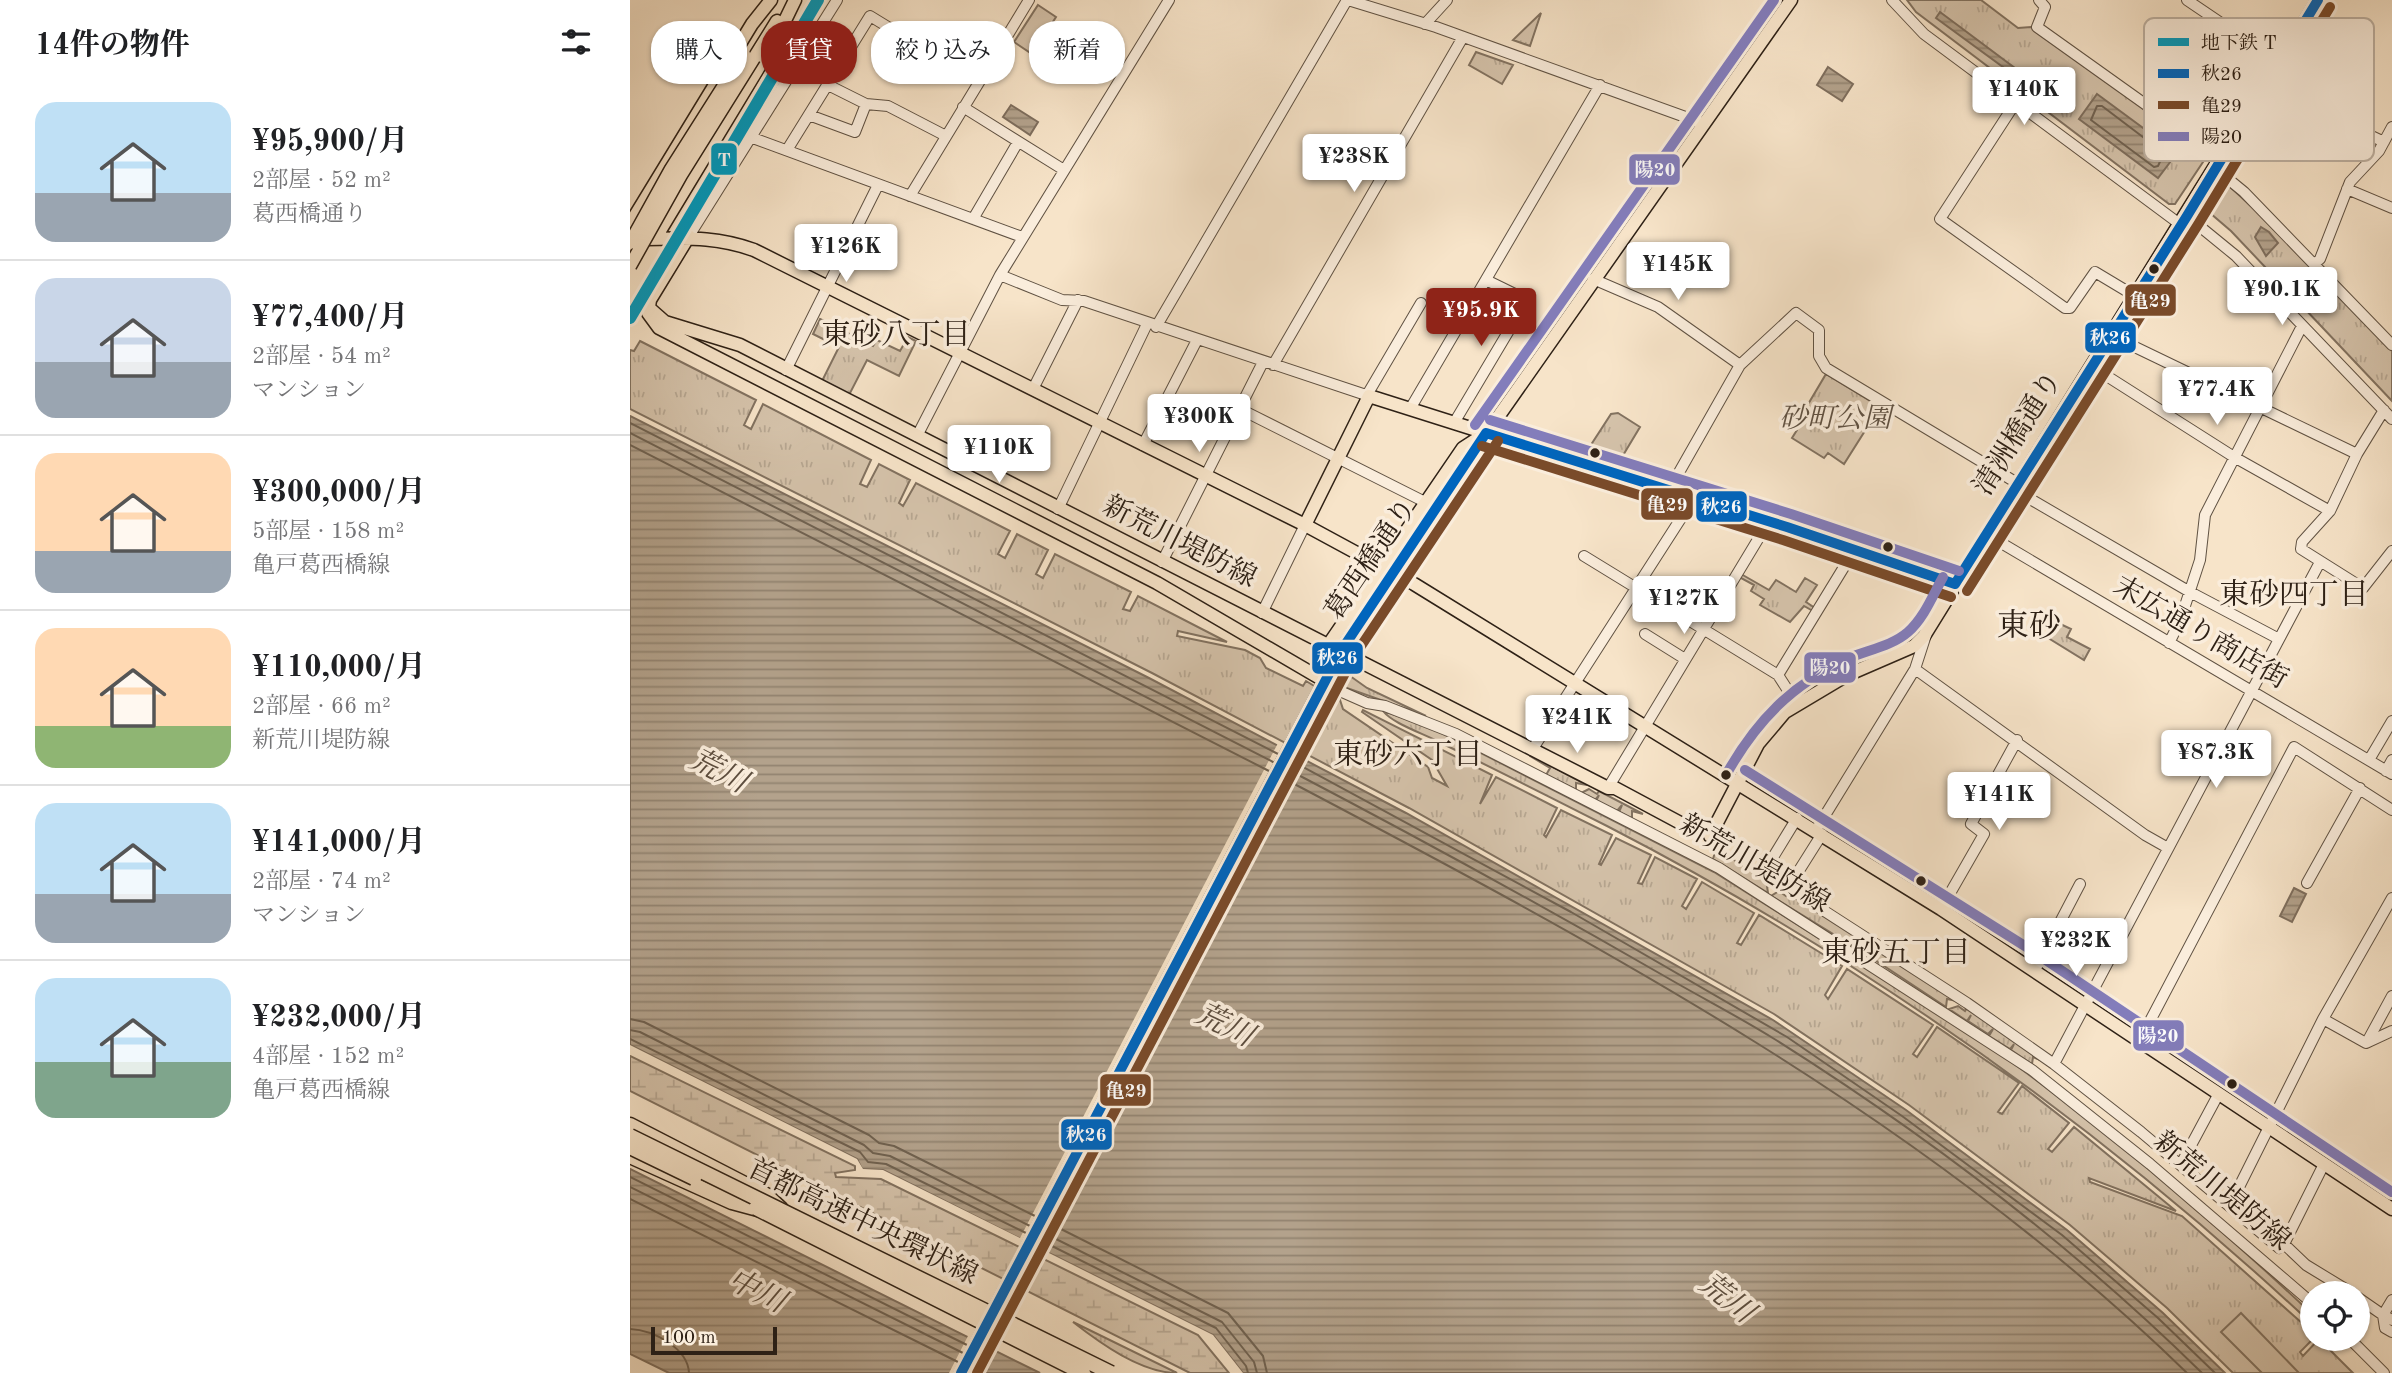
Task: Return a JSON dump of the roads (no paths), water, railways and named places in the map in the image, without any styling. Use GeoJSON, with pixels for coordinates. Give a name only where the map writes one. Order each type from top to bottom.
{"type":"FeatureCollection","features":[{"type":"Feature","properties":{"kind":"highway"},"geometry":{"type":"LineString","coordinates":[[630,1125],[766,1195],[783,1211]]}},
{"type":"Feature","properties":{"kind":"highway","name":"首都高速中央環状線"},"geometry":{"type":"LineString","coordinates":[[630,1136],[1111,1373]]}},
{"type":"Feature","properties":{"kind":"highway","name":"首都高速中央環状線"},"geometry":{"type":"LineString","coordinates":[[630,1147],[1083,1373]]}},
{"type":"Feature","properties":{"kind":"highway"},"geometry":{"type":"LineString","coordinates":[[630,1156],[732,1202],[758,1209]]}},
{"type":"Feature","properties":{"kind":"main road"},"geometry":{"type":"LineString","coordinates":[[630,267],[749,56],[774,0]]}},
{"type":"Feature","properties":{"kind":"main road"},"geometry":{"type":"LineString","coordinates":[[630,224],[752,24],[774,0]]}},
{"type":"Feature","properties":{"kind":"main road"},"geometry":{"type":"LineString","coordinates":[[630,240],[671,169],[749,56],[792,0]]}},
{"type":"Feature","properties":{"kind":"main road"},"geometry":{"type":"LineString","coordinates":[[655,239],[777,37],[792,0]]}},
{"type":"Feature","properties":{"kind":"main road","name":"葛西橋通り"},"geometry":{"type":"LineString","coordinates":[[961,1373],[1326,686],[1332,668],[1486,433],[1702,122],[1791,0]]}},
{"type":"Feature","properties":{"kind":"main road","name":"清洲橋通り"},"geometry":{"type":"LineString","coordinates":[[2307,18],[2318,0]]}},
{"type":"Feature","properties":{"kind":"main road","name":"清洲橋通り"},"geometry":{"type":"LineString","coordinates":[[1710,836],[1767,731],[1796,704],[1854,671],[1905,650],[1927,631],[2015,486],[2221,161]]}},
{"type":"Feature","properties":{"kind":"main road"},"geometry":{"type":"LineString","coordinates":[[630,240],[689,236],[745,246],[1305,525],[1404,578],[1941,909],[2392,1209]]}},
{"type":"Feature","properties":{"kind":"main road"},"geometry":{"type":"LineString","coordinates":[[649,304],[689,236]]}},
{"type":"Feature","properties":{"kind":"main road","name":"新荒川堤防線"},"geometry":{"type":"LineString","coordinates":[[649,304],[665,321],[740,345],[1262,612],[1327,648],[1608,788],[1615,788],[1686,826]]}},
{"type":"Feature","properties":{"kind":"main road","name":"新荒川堤防線"},"geometry":{"type":"LineString","coordinates":[[649,304],[650,319],[667,333],[1157,583],[1326,686]]}},
{"type":"Feature","properties":{"kind":"main road"},"geometry":{"type":"LineString","coordinates":[[1305,525],[1368,395],[1486,433]]}},
{"type":"Feature","properties":{"kind":"main road"},"geometry":{"type":"LineString","coordinates":[[1327,648],[1462,448],[1486,433]]}},
{"type":"Feature","properties":{"kind":"main road"},"geometry":{"type":"LineString","coordinates":[[1350,659],[1483,459],[1486,433]]}},
{"type":"Feature","properties":{"kind":"street"},"geometry":{"type":"LineString","coordinates":[[689,236],[753,138],[837,0]]}},
{"type":"Feature","properties":{"kind":"street"},"geometry":{"type":"LineString","coordinates":[[1015,23],[1029,0]]}},
{"type":"Feature","properties":{"kind":"street"},"geometry":{"type":"LineString","coordinates":[[917,436],[1000,275],[1169,0]]}},
{"type":"Feature","properties":{"kind":"street"},"geometry":{"type":"LineString","coordinates":[[1058,509],[1100,422],[1152,326],[1348,0],[1463,37],[1702,122]]}},
{"type":"Feature","properties":{"kind":"street"},"geometry":{"type":"LineString","coordinates":[[1425,24],[1447,0]]}},
{"type":"Feature","properties":{"kind":"street"},"geometry":{"type":"LineString","coordinates":[[1892,0],[1924,34],[2236,256],[2392,419]]}},
{"type":"Feature","properties":{"kind":"street"},"geometry":{"type":"LineString","coordinates":[[2039,0],[2045,7],[2037,27],[2144,108]]}},
{"type":"Feature","properties":{"kind":"street"},"geometry":{"type":"LineString","coordinates":[[2187,0],[2214,18]]}},
{"type":"Feature","properties":{"kind":"street"},"geometry":{"type":"LineString","coordinates":[[787,150],[870,16],[878,21]]}},
{"type":"Feature","properties":{"kind":"street"},"geometry":{"type":"LineString","coordinates":[[1162,562],[1240,409],[1463,37]]}},
{"type":"Feature","properties":{"kind":"street"},"geometry":{"type":"LineString","coordinates":[[911,196],[977,84]]}},
{"type":"Feature","properties":{"kind":"street"},"geometry":{"type":"LineString","coordinates":[[828,85],[866,104],[888,106],[946,136]]}},
{"type":"Feature","properties":{"kind":"street"},"geometry":{"type":"LineString","coordinates":[[1410,409],[1600,85]]}},
{"type":"Feature","properties":{"kind":"street"},"geometry":{"type":"LineString","coordinates":[[2016,102],[1940,219],[2065,308],[2070,308],[2095,272],[2135,296]]}},
{"type":"Feature","properties":{"kind":"street"},"geometry":{"type":"LineString","coordinates":[[809,115],[855,132],[866,104]]}},
{"type":"Feature","properties":{"kind":"street"},"geometry":{"type":"LineString","coordinates":[[963,107],[1064,170]]}},
{"type":"Feature","properties":{"kind":"street"},"geometry":{"type":"LineString","coordinates":[[2374,155],[2392,127]]}},
{"type":"Feature","properties":{"kind":"street"},"geometry":{"type":"LineString","coordinates":[[2374,137],[2384,142]]}},
{"type":"Feature","properties":{"kind":"street"},"geometry":{"type":"LineString","coordinates":[[753,138],[1022,237]]}},
{"type":"Feature","properties":{"kind":"street"},"geometry":{"type":"LineString","coordinates":[[973,219],[1018,142]]}},
{"type":"Feature","properties":{"kind":"street"},"geometry":{"type":"LineString","coordinates":[[2215,161],[2392,345]]}},
{"type":"Feature","properties":{"kind":"street"},"geometry":{"type":"LineString","coordinates":[[2314,264],[2320,259],[2347,189],[2369,161]]}},
{"type":"Feature","properties":{"kind":"street"},"geometry":{"type":"LineString","coordinates":[[786,370],[878,185]]}},
{"type":"Feature","properties":{"kind":"street"},"geometry":{"type":"LineString","coordinates":[[2347,189],[2392,208]]}},
{"type":"Feature","properties":{"kind":"street"},"geometry":{"type":"LineString","coordinates":[[1000,275],[1062,300],[1078,300],[1368,395],[1421,303]]}},
{"type":"Feature","properties":{"kind":"street"},"geometry":{"type":"LineString","coordinates":[[1593,279],[1658,307],[1740,365]]}},
{"type":"Feature","properties":{"kind":"street"},"geometry":{"type":"LineString","coordinates":[[1454,423],[1527,300],[1486,280]]}},
{"type":"Feature","properties":{"kind":"street"},"geometry":{"type":"LineString","coordinates":[[1033,389],[1078,300]]}},
{"type":"Feature","properties":{"kind":"street"},"geometry":{"type":"LineString","coordinates":[[1670,490],[1740,365],[1796,313],[1819,330],[1819,356],[1826,368],[2190,592],[2279,639]]}},
{"type":"Feature","properties":{"kind":"street"},"geometry":{"type":"LineString","coordinates":[[2169,643],[2200,560],[2205,515],[2302,326]]}},
{"type":"Feature","properties":{"kind":"street"},"geometry":{"type":"LineString","coordinates":[[2110,335],[2260,410],[2357,454]]}},
{"type":"Feature","properties":{"kind":"street"},"geometry":{"type":"LineString","coordinates":[[1143,445],[1196,340]]}},
{"type":"Feature","properties":{"kind":"street"},"geometry":{"type":"LineString","coordinates":[[2091,366],[2234,457],[2330,511]]}},
{"type":"Feature","properties":{"kind":"street"},"geometry":{"type":"LineString","coordinates":[[1240,409],[1427,502]]}},
{"type":"Feature","properties":{"kind":"street"},"geometry":{"type":"LineString","coordinates":[[2384,410],[2357,454],[2330,511],[2302,542],[2301,549],[2363,587],[2392,551]]}},
{"type":"Feature","properties":{"kind":"street"},"geometry":{"type":"LineString","coordinates":[[1486,433],[1769,521],[1955,584]]}},
{"type":"Feature","properties":{"kind":"street"},"geometry":{"type":"LineString","coordinates":[[1532,750],[1695,498]]}},
{"type":"Feature","properties":{"kind":"street"},"geometry":{"type":"LineString","coordinates":[[1608,788],[1769,521]]}},
{"type":"Feature","properties":{"kind":"street"},"geometry":{"type":"LineString","coordinates":[[1262,612],[1305,525]]}},
{"type":"Feature","properties":{"kind":"street","name":"末広通り商店街"},"geometry":{"type":"LineString","coordinates":[[1986,534],[2389,772]]}},
{"type":"Feature","properties":{"kind":"street"},"geometry":{"type":"LineString","coordinates":[[1778,676],[1855,549]]}},
{"type":"Feature","properties":{"kind":"street"},"geometry":{"type":"LineString","coordinates":[[1584,556],[1778,676],[1796,704]]}},
{"type":"Feature","properties":{"kind":"street"},"geometry":{"type":"LineString","coordinates":[[2054,1064],[2320,562]]}},
{"type":"Feature","properties":{"kind":"street"},"geometry":{"type":"LineString","coordinates":[[1788,888],[1915,669],[1927,631]]}},
{"type":"Feature","properties":{"kind":"street"},"geometry":{"type":"LineString","coordinates":[[1645,634],[1685,659]]}},
{"type":"Feature","properties":{"kind":"street"},"geometry":{"type":"LineString","coordinates":[[1915,669],[2017,740],[2145,835],[2168,848]]}},
{"type":"Feature","properties":{"kind":"street","name":"新荒川堤防線"},"geometry":{"type":"LineString","coordinates":[[1326,686],[1456,734],[1718,868],[2032,1070],[2160,1171],[2300,1293]]}},
{"type":"Feature","properties":{"kind":"street"},"geometry":{"type":"LineString","coordinates":[[2369,760],[2392,721]]}},
{"type":"Feature","properties":{"kind":"street"},"geometry":{"type":"LineString","coordinates":[[1941,909],[1984,834],[1972,824],[2017,740]]}},
{"type":"Feature","properties":{"kind":"street"},"geometry":{"type":"LineString","coordinates":[[2139,1042],[2294,747],[2392,810]]}},
{"type":"Feature","properties":{"kind":"street"},"geometry":{"type":"LineString","coordinates":[[2389,772],[2392,760]]}},
{"type":"Feature","properties":{"kind":"street"},"geometry":{"type":"LineString","coordinates":[[2307,883],[2360,788]]}},
{"type":"Feature","properties":{"kind":"street"},"geometry":{"type":"LineString","coordinates":[[1797,818],[1765,872],[1967,1003],[2054,1064],[2181,1164],[2279,1248],[2284,1244],[2324,1164]]}},
{"type":"Feature","properties":{"kind":"street"},"geometry":{"type":"LineString","coordinates":[[2035,971],[2080,884]]}},
{"type":"Feature","properties":{"kind":"street"},"geometry":{"type":"LineString","coordinates":[[2230,1205],[2323,1019],[2388,916],[2392,898]]}},
{"type":"Feature","properties":{"kind":"street"},"geometry":{"type":"LineString","coordinates":[[2366,1043],[2392,996]]}},
{"type":"Feature","properties":{"kind":"street"},"geometry":{"type":"LineString","coordinates":[[2323,1019],[2366,1043]]}},
{"type":"Feature","properties":{"kind":"street"},"geometry":{"type":"LineString","coordinates":[[2366,1043],[2392,1031]]}},
{"type":"Feature","properties":{"kind":"street"},"geometry":{"type":"LineString","coordinates":[[2181,1164],[2218,1095]]}},
{"type":"Feature","properties":{"kind":"street"},"geometry":{"type":"LineString","coordinates":[[2284,1244],[2305,1265],[2332,1281]]}},
{"type":"Feature","properties":{"kind":"street"},"geometry":{"type":"LineString","coordinates":[[2392,1300],[2385,1328],[2392,1332]]}},
{"type":"Feature","properties":{"kind":"street"},"geometry":{"type":"LineString","coordinates":[[2370,1305],[2388,1317]]}},
{"type":"Feature","properties":{"kind":"street"},"geometry":{"type":"LineString","coordinates":[[2362,1351],[2384,1373]]}},
{"type":"Feature","properties":{"kind":"water"},"geometry":{"type":"Polygon","coordinates":[[[1940,12],[2047,92],[2049,97],[2044,97],[1936,18],[1940,12]]]}},
{"type":"Feature","properties":{"kind":"water"},"geometry":{"type":"Polygon","coordinates":[[[1828,67],[1853,84],[1842,101],[1817,85],[1828,67]]]}},
{"type":"Feature","properties":{"kind":"water"},"geometry":{"type":"Polygon","coordinates":[[[2097,94],[2144,129],[2144,161],[2171,161],[2158,178],[2079,119],[2097,94]]]}},
{"type":"Feature","properties":{"kind":"water"},"geometry":{"type":"Polygon","coordinates":[[[1011,105],[1038,122],[1030,135],[1003,117],[1011,105]]]}},
{"type":"Feature","properties":{"kind":"water"},"geometry":{"type":"Polygon","coordinates":[[[2261,227],[2278,243],[2266,256],[2255,237],[2261,227]]]}},
{"type":"Feature","properties":{"kind":"water","name":"荒川"},"geometry":{"type":"Polygon","coordinates":[[[630,416],[1149,678],[1406,813],[1773,1020],[1906,1110],[2067,1230],[2163,1313],[2225,1373],[1243,1373],[1213,1335],[883,1170],[862,1169],[857,1159],[630,1045],[630,416]]]}},
{"type":"Feature","properties":{"kind":"water"},"geometry":{"type":"Polygon","coordinates":[[[2294,888],[2306,894],[2292,922],[2280,916],[2294,888]]]}},
{"type":"Feature","properties":{"kind":"water","name":"中川"},"geometry":{"type":"Polygon","coordinates":[[[630,1169],[1040,1373],[669,1373],[630,1354],[630,1169]]]}},
{"type":"Feature","properties":{"kind":"metro line","name":"T"},"geometry":{"type":"LineString","coordinates":[[630,318],[818,0]]}},
{"type":"Feature","properties":{"kind":"district","name":"東砂八丁目"},"geometry":{"type":"Point","coordinates":[896,336]}},
{"type":"Feature","properties":{"kind":"district","name":"東砂四丁目"},"geometry":{"type":"Point","coordinates":[2294,596]}},
{"type":"Feature","properties":{"kind":"district","name":"東砂"},"geometry":{"type":"Point","coordinates":[2029,628]}},
{"type":"Feature","properties":{"kind":"district","name":"東砂六丁目"},"geometry":{"type":"Point","coordinates":[1408,756]}},
{"type":"Feature","properties":{"kind":"district","name":"東砂五丁目"},"geometry":{"type":"Point","coordinates":[1896,954]}},
{"type":"Feature","properties":{"kind":"park label","name":"砂町公園"},"geometry":{"type":"Point","coordinates":[1835,420]}}]}
